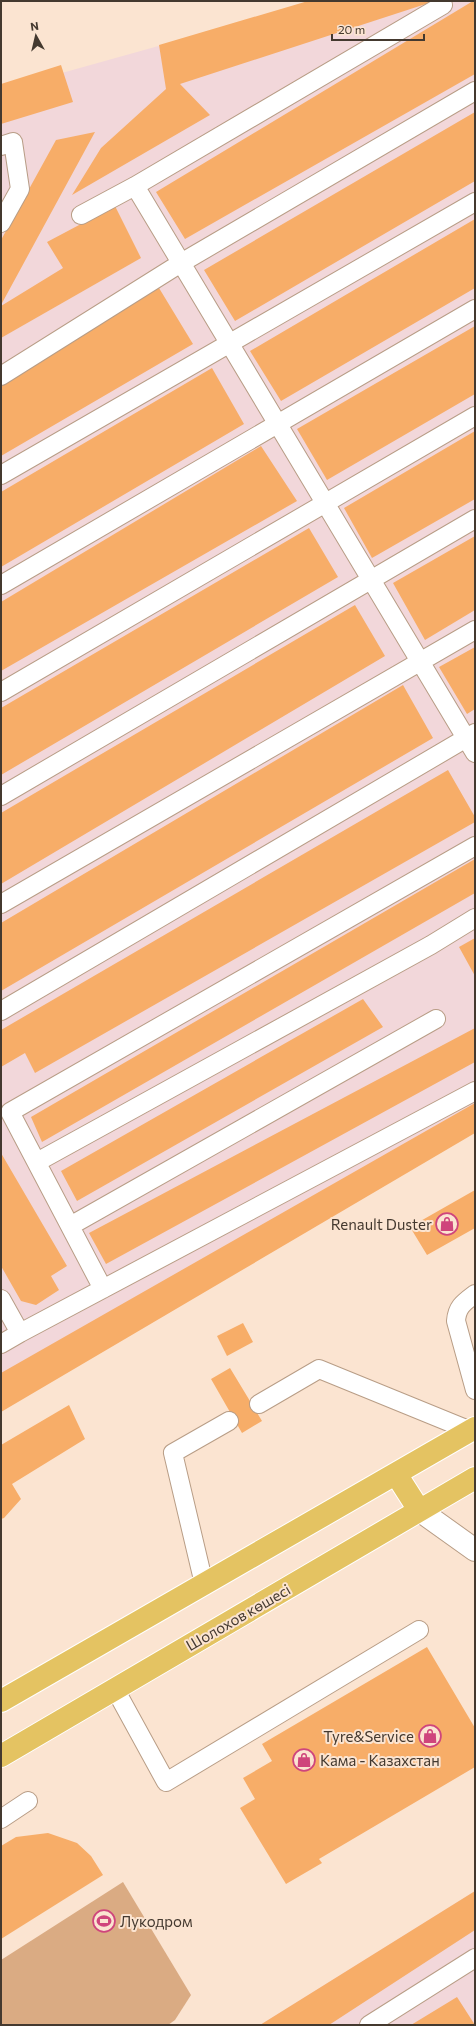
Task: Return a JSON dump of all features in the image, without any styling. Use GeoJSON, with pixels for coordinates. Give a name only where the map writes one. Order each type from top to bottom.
{"type":"FeatureCollection","features":[{"type":"Feature","properties":{"kind":"highway"},"geometry":{"type":"LineString","coordinates":[[1,1701],[473,1429]]}},
{"type":"Feature","properties":{"kind":"highway"},"geometry":{"type":"LineString","coordinates":[[396,1474],[419,1510]]}},
{"type":"Feature","properties":{"kind":"highway","name":"Шолохов көшесі"},"geometry":{"type":"LineString","coordinates":[[1,1756],[475,1478]]}},
{"type":"Feature","properties":{"kind":"street"},"geometry":{"type":"LineString","coordinates":[[419,1510],[475,1550]]}},
{"type":"Feature","properties":{"kind":"lane"},"geometry":{"type":"LineString","coordinates":[[81,215],[134,186],[443,6]]}},
{"type":"Feature","properties":{"kind":"lane"},"geometry":{"type":"LineString","coordinates":[[1,376],[181,263],[475,90]]}},
{"type":"Feature","properties":{"kind":"lane"},"geometry":{"type":"LineString","coordinates":[[1,146],[13,142],[20,189],[1,223]]}},
{"type":"Feature","properties":{"kind":"lane"},"geometry":{"type":"LineString","coordinates":[[1,1011],[472,741],[371,579],[134,186]]}},
{"type":"Feature","properties":{"kind":"lane"},"geometry":{"type":"LineString","coordinates":[[1,475],[475,202]]}},
{"type":"Feature","properties":{"kind":"lane"},"geometry":{"type":"LineString","coordinates":[[1,585],[475,309]]}},
{"type":"Feature","properties":{"kind":"lane"},"geometry":{"type":"LineString","coordinates":[[1,692],[475,416]]}},
{"type":"Feature","properties":{"kind":"lane"},"geometry":{"type":"LineString","coordinates":[[1,796],[475,519]]}},
{"type":"Feature","properties":{"kind":"lane"},"geometry":{"type":"LineString","coordinates":[[1,904],[475,630]]}},
{"type":"Feature","properties":{"kind":"lane"},"geometry":{"type":"LineString","coordinates":[[104,1289],[10,1112],[475,846]]}},
{"type":"Feature","properties":{"kind":"lane"},"geometry":{"type":"LineString","coordinates":[[37,1162],[431,945],[475,918]]}},
{"type":"Feature","properties":{"kind":"lane"},"geometry":{"type":"LineString","coordinates":[[70,1226],[436,1019]]}},
{"type":"Feature","properties":{"kind":"lane"},"geometry":{"type":"LineString","coordinates":[[1,1344],[20,1332],[104,1289],[475,1091]]}},
{"type":"Feature","properties":{"kind":"lane"},"geometry":{"type":"LineString","coordinates":[[475,1294],[460,1305],[456,1322],[475,1390]]}},
{"type":"Feature","properties":{"kind":"lane"},"geometry":{"type":"LineString","coordinates":[[1,1299],[20,1332]]}},
{"type":"Feature","properties":{"kind":"lane"},"geometry":{"type":"LineString","coordinates":[[259,1404],[319,1369],[473,1429]]}},
{"type":"Feature","properties":{"kind":"lane"},"geometry":{"type":"LineString","coordinates":[[204,1584],[173,1453],[229,1421]]}},
{"type":"Feature","properties":{"kind":"lane"},"geometry":{"type":"LineString","coordinates":[[115,1689],[166,1782],[419,1630]]}},
{"type":"Feature","properties":{"kind":"lane"},"geometry":{"type":"LineString","coordinates":[[1,1818],[28,1801]]}},
{"type":"Feature","properties":{"kind":"lane"},"geometry":{"type":"LineString","coordinates":[[378,2023],[472,1965]]}},
{"type":"Feature","properties":{"kind":"shaded area"},"geometry":{"type":"Polygon","coordinates":[[[319,1],[475,1],[475,1117],[1,1394],[1,90],[319,1]]]}},
{"type":"Feature","properties":{"kind":"shaded area","name":"Лукодром"},"geometry":{"type":"Polygon","coordinates":[[[123,1882],[191,1995],[175,2020],[168,2025],[1,2025],[1,1960],[123,1882]]]}},
{"type":"Feature","properties":{"kind":"shaded area"},"geometry":{"type":"Polygon","coordinates":[[[475,1891],[475,2025],[260,2025],[475,1891]]]}},
{"type":"Feature","properties":{"kind":"building"},"geometry":{"type":"Polygon","coordinates":[[[308,1],[435,1],[180,84],[210,115],[72,195],[101,148],[166,89],[159,45],[308,1]]]}},
{"type":"Feature","properties":{"kind":"building"},"geometry":{"type":"Polygon","coordinates":[[[475,1],[475,74],[185,239],[156,192],[475,1]]]}},
{"type":"Feature","properties":{"kind":"building"},"geometry":{"type":"Polygon","coordinates":[[[61,65],[73,102],[1,124],[1,84],[61,65]]]}},
{"type":"Feature","properties":{"kind":"building"},"geometry":{"type":"Polygon","coordinates":[[[475,112],[475,181],[235,321],[204,270],[475,112]]]}},
{"type":"Feature","properties":{"kind":"building"},"geometry":{"type":"Polygon","coordinates":[[[95,132],[1,305],[1,240],[56,140],[95,132]]]}},
{"type":"Feature","properties":{"kind":"building"},"geometry":{"type":"Polygon","coordinates":[[[115,206],[141,258],[1,338],[1,306],[63,268],[47,242],[115,206]]]}},
{"type":"Feature","properties":{"kind":"building"},"geometry":{"type":"Polygon","coordinates":[[[475,219],[475,288],[281,401],[250,351],[475,219]]]}},
{"type":"Feature","properties":{"kind":"building"},"geometry":{"type":"Polygon","coordinates":[[[159,288],[193,344],[1,456],[1,383],[159,288]]]}},
{"type":"Feature","properties":{"kind":"building"},"geometry":{"type":"Polygon","coordinates":[[[475,326],[475,394],[327,480],[297,429],[475,326]]]}},
{"type":"Feature","properties":{"kind":"building"},"geometry":{"type":"Polygon","coordinates":[[[212,368],[244,424],[1,567],[1,492],[212,368]]]}},
{"type":"Feature","properties":{"kind":"building"},"geometry":{"type":"Polygon","coordinates":[[[475,431],[475,499],[372,558],[344,508],[475,431]]]}},
{"type":"Feature","properties":{"kind":"building"},"geometry":{"type":"Polygon","coordinates":[[[261,446],[297,501],[1,671],[1,602],[261,446]]]}},
{"type":"Feature","properties":{"kind":"building"},"geometry":{"type":"Polygon","coordinates":[[[309,528],[338,577],[1,775],[1,708],[309,528]]]}},
{"type":"Feature","properties":{"kind":"building"},"geometry":{"type":"Polygon","coordinates":[[[475,536],[475,610],[425,640],[393,583],[475,536]]]}},
{"type":"Feature","properties":{"kind":"building"},"geometry":{"type":"Polygon","coordinates":[[[355,605],[385,656],[1,884],[1,813],[355,605]]]}},
{"type":"Feature","properties":{"kind":"building"},"geometry":{"type":"Polygon","coordinates":[[[475,647],[475,709],[467,714],[439,667],[475,647]]]}},
{"type":"Feature","properties":{"kind":"building"},"geometry":{"type":"Polygon","coordinates":[[[403,685],[433,738],[1,991],[1,923],[403,685]]]}},
{"type":"Feature","properties":{"kind":"building"},"geometry":{"type":"Polygon","coordinates":[[[448,770],[475,817],[475,822],[35,1073],[25,1053],[1,1067],[1,1030],[448,770]]]}},
{"type":"Feature","properties":{"kind":"building"},"geometry":{"type":"Polygon","coordinates":[[[475,859],[475,893],[42,1142],[31,1117],[475,859]]]}},
{"type":"Feature","properties":{"kind":"building"},"geometry":{"type":"Polygon","coordinates":[[[475,938],[475,976],[459,947],[475,938]]]}},
{"type":"Feature","properties":{"kind":"building"},"geometry":{"type":"Polygon","coordinates":[[[363,999],[383,1027],[77,1201],[61,1171],[363,999]]]}},
{"type":"Feature","properties":{"kind":"building"},"geometry":{"type":"Polygon","coordinates":[[[475,1028],[475,1062],[106,1264],[89,1233],[475,1028]]]}},
{"type":"Feature","properties":{"kind":"building"},"geometry":{"type":"Polygon","coordinates":[[[475,1103],[475,1133],[1,1412],[1,1373],[475,1103]]]}},
{"type":"Feature","properties":{"kind":"building"},"geometry":{"type":"Polygon","coordinates":[[[1,1153],[67,1266],[51,1276],[59,1290],[36,1305],[21,1301],[1,1266],[1,1153]]]}},
{"type":"Feature","properties":{"kind":"building"},"geometry":{"type":"Polygon","coordinates":[[[475,1190],[475,1228],[427,1255],[410,1227],[475,1190]]]}},
{"type":"Feature","properties":{"kind":"building"},"geometry":{"type":"Polygon","coordinates":[[[243,1323],[253,1342],[227,1356],[217,1336],[243,1323]]]}},
{"type":"Feature","properties":{"kind":"building"},"geometry":{"type":"Polygon","coordinates":[[[230,1368],[262,1421],[242,1433],[211,1379],[230,1368]]]}},
{"type":"Feature","properties":{"kind":"building"},"geometry":{"type":"Polygon","coordinates":[[[69,1405],[85,1439],[12,1484],[21,1499],[4,1518],[1,1519],[1,1445],[69,1405]]]}},
{"type":"Feature","properties":{"kind":"building"},"geometry":{"type":"Polygon","coordinates":[[[427,1647],[475,1728],[475,1767],[319,1859],[322,1863],[286,1884],[240,1808],[255,1799],[243,1778],[272,1761],[262,1744],[427,1647]]]}},
{"type":"Feature","properties":{"kind":"building"},"geometry":{"type":"Polygon","coordinates":[[[48,1833],[77,1843],[91,1856],[103,1875],[1,1939],[1,1846],[16,1837],[48,1833]]]}},
{"type":"Feature","properties":{"kind":"building"},"geometry":{"type":"Polygon","coordinates":[[[475,1891],[475,1930],[329,2025],[260,2025],[475,1891]]]}},
{"type":"Feature","properties":{"kind":"building"},"geometry":{"type":"Polygon","coordinates":[[[457,1997],[475,2025],[411,2025],[457,1997]]]}},
{"type":"Feature","properties":{"kind":"place","name":"Renault Duster"},"geometry":{"type":"Point","coordinates":[447,1224]}},
{"type":"Feature","properties":{"kind":"place","name":"Tyre&Service"},"geometry":{"type":"Point","coordinates":[430,1736]}},
{"type":"Feature","properties":{"kind":"place","name":"Кама - Казахстан"},"geometry":{"type":"Point","coordinates":[304,1760]}},
{"type":"Feature","properties":{"kind":"place","name":"Лукодром"},"geometry":{"type":"Point","coordinates":[104,1921]}}]}
